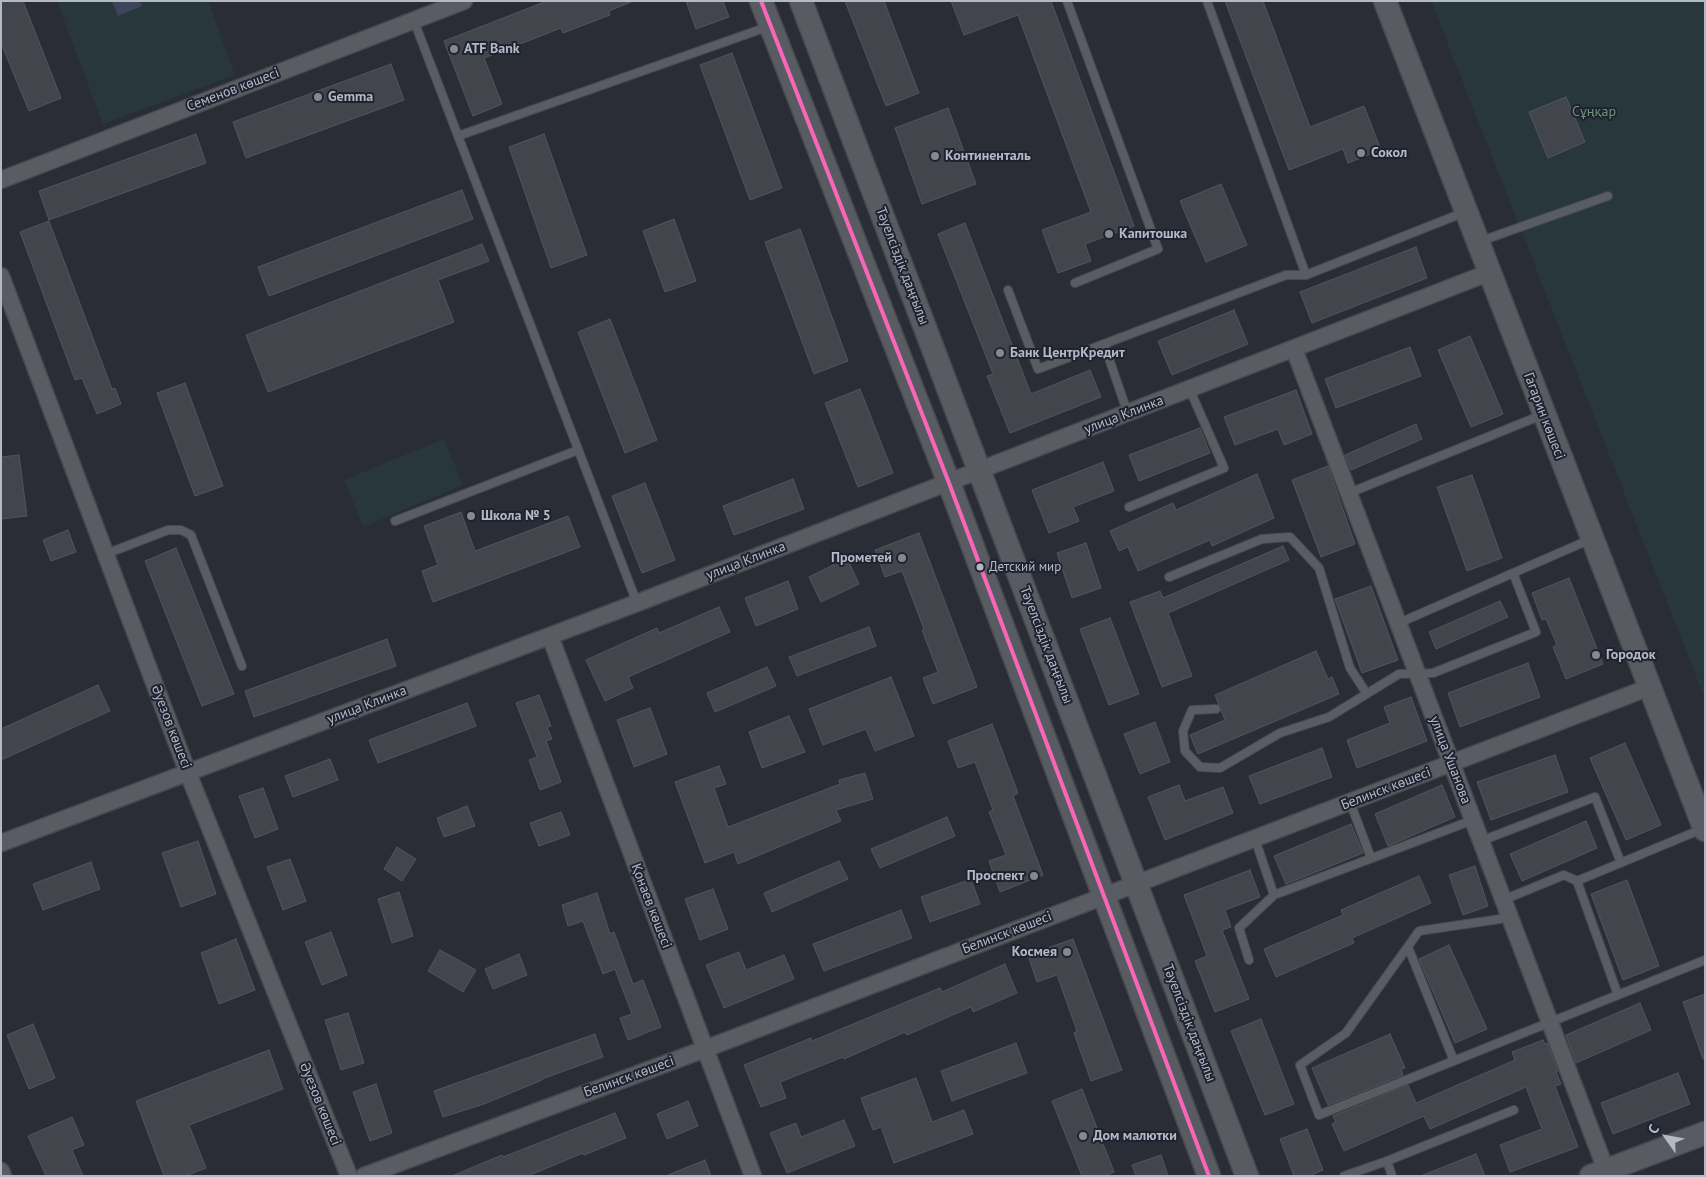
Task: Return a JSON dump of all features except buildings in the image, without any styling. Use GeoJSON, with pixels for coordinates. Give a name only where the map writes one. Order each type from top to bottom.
{"type":"FeatureCollection","features":[{"type":"Feature","properties":{"kind":"street","name":"Семенов көшесі"},"geometry":{"type":"LineString","coordinates":[[1,180],[464,1]]}},
{"type":"Feature","properties":{"kind":"street"},"geometry":{"type":"LineString","coordinates":[[761,1],[949,483],[1210,1176]]}},
{"type":"Feature","properties":{"kind":"street","name":"Тәуелсіздік даңғылы"},"geometry":{"type":"LineString","coordinates":[[801,1],[1247,1176]]}},
{"type":"Feature","properties":{"kind":"street","name":"Гагарин көшесі"},"geometry":{"type":"LineString","coordinates":[[1385,1],[1488,274],[1704,829]]}},
{"type":"Feature","properties":{"kind":"street","name":"улица Клинка"},"geometry":{"type":"LineString","coordinates":[[1,843],[550,636],[1488,274]]}},
{"type":"Feature","properties":{"kind":"street","name":"Әуезов көшесі"},"geometry":{"type":"LineString","coordinates":[[1,276],[188,773],[349,1176]]}},
{"type":"Feature","properties":{"kind":"street","name":"улица Ушанова"},"geometry":{"type":"LineString","coordinates":[[1294,349],[1550,1022],[1598,1173]]}},
{"type":"Feature","properties":{"kind":"street","name":"Қонаев көшесі"},"geometry":{"type":"LineString","coordinates":[[550,636],[753,1176]]}},
{"type":"Feature","properties":{"kind":"street","name":"Белинск көшесі"},"geometry":{"type":"LineString","coordinates":[[364,1176],[705,1049],[1650,687]]}},
{"type":"Feature","properties":{"kind":"street"},"geometry":{"type":"LineString","coordinates":[[1598,1173],[1705,1133]]}},
{"type":"Feature","properties":{"kind":"street"},"geometry":{"type":"LineString","coordinates":[[1,1171],[3,1176]]}},
{"type":"Feature","properties":{"kind":"lane"},"geometry":{"type":"LineString","coordinates":[[1067,1],[1158,249],[1075,283]]}},
{"type":"Feature","properties":{"kind":"lane"},"geometry":{"type":"LineString","coordinates":[[1207,1],[1306,275]]}},
{"type":"Feature","properties":{"kind":"lane"},"geometry":{"type":"LineString","coordinates":[[414,21],[636,603]]}},
{"type":"Feature","properties":{"kind":"lane"},"geometry":{"type":"LineString","coordinates":[[458,136],[770,26]]}},
{"type":"Feature","properties":{"kind":"lane"},"geometry":{"type":"LineString","coordinates":[[1477,243],[1608,196]]}},
{"type":"Feature","properties":{"kind":"lane"},"geometry":{"type":"LineString","coordinates":[[1008,290],[1038,369],[1286,275],[1306,275],[1465,212]]}},
{"type":"Feature","properties":{"kind":"lane"},"geometry":{"type":"LineString","coordinates":[[1104,344],[1128,414]]}},
{"type":"Feature","properties":{"kind":"lane"},"geometry":{"type":"LineString","coordinates":[[1129,507],[1224,468],[1190,390]]}},
{"type":"Feature","properties":{"kind":"lane"},"geometry":{"type":"LineString","coordinates":[[1349,493],[1543,415]]}},
{"type":"Feature","properties":{"kind":"lane"},"geometry":{"type":"LineString","coordinates":[[395,521],[578,450]]}},
{"type":"Feature","properties":{"kind":"lane"},"geometry":{"type":"LineString","coordinates":[[106,554],[168,530],[181,530],[191,535],[242,666]]}},
{"type":"Feature","properties":{"kind":"lane"},"geometry":{"type":"LineString","coordinates":[[1169,578],[1262,539],[1290,537],[1319,568],[1350,668],[1367,694]]}},
{"type":"Feature","properties":{"kind":"lane"},"geometry":{"type":"LineString","coordinates":[[1398,623],[1592,539]]}},
{"type":"Feature","properties":{"kind":"lane"},"geometry":{"type":"LineString","coordinates":[[1216,709],[1192,710],[1183,731],[1185,751],[1200,767],[1220,768],[1280,733],[1329,717],[1399,674],[1433,673],[1536,632],[1513,573]]}},
{"type":"Feature","properties":{"kind":"lane"},"geometry":{"type":"LineString","coordinates":[[1481,841],[1595,797],[1621,863]]}},
{"type":"Feature","properties":{"kind":"lane"},"geometry":{"type":"LineString","coordinates":[[1350,802],[1371,858]]}},
{"type":"Feature","properties":{"kind":"lane"},"geometry":{"type":"LineString","coordinates":[[1248,960],[1239,928],[1274,895],[1473,820]]}},
{"type":"Feature","properties":{"kind":"lane"},"geometry":{"type":"LineString","coordinates":[[1576,881],[1704,829]]}},
{"type":"Feature","properties":{"kind":"lane"},"geometry":{"type":"LineString","coordinates":[[1255,839],[1274,895]]}},
{"type":"Feature","properties":{"kind":"lane"},"geometry":{"type":"LineString","coordinates":[[1618,995],[1576,881],[1564,875],[1506,907],[1500,919],[1419,931],[1346,1033],[1300,1065],[1319,1115],[1550,1022],[1618,995],[1705,960]]}},
{"type":"Feature","properties":{"kind":"lane"},"geometry":{"type":"LineString","coordinates":[[1408,947],[1454,1061]]}},
{"type":"Feature","properties":{"kind":"lane"},"geometry":{"type":"LineString","coordinates":[[1344,1176],[1387,1161],[1514,1110]]}},
{"type":"Feature","properties":{"kind":"lane"},"geometry":{"type":"LineString","coordinates":[[1387,1161],[1392,1176]]}},
{"type":"Feature","properties":{"kind":"green space"},"geometry":{"type":"Polygon","coordinates":[[[57,1],[208,1],[235,75],[103,124],[57,1]]]}},
{"type":"Feature","properties":{"kind":"green space","name":"Сұңқар"},"geometry":{"type":"Polygon","coordinates":[[[1431,1],[1705,1],[1705,699],[1431,1]]]}},
{"type":"Feature","properties":{"kind":"green space"},"geometry":{"type":"Polygon","coordinates":[[[444,439],[463,485],[363,527],[344,480],[444,439]]]}},
{"type":"Feature","properties":{"kind":"water"},"geometry":{"type":"Polygon","coordinates":[[[112,1],[140,1],[142,6],[118,16],[112,1]]]}},
{"type":"Feature","properties":{"kind":"transit line"},"geometry":{"type":"LineString","coordinates":[[761,1],[949,483],[1209,1176]]}},
{"type":"Feature","properties":{"kind":"place","name":"ATF Bank"},"geometry":{"type":"Point","coordinates":[454,49]}},
{"type":"Feature","properties":{"kind":"place","name":"Gemma"},"geometry":{"type":"Point","coordinates":[318,97]}},
{"type":"Feature","properties":{"kind":"place","name":"Сокол"},"geometry":{"type":"Point","coordinates":[1361,153]}},
{"type":"Feature","properties":{"kind":"place","name":"Континенталь"},"geometry":{"type":"Point","coordinates":[935,156]}},
{"type":"Feature","properties":{"kind":"place","name":"Капитошка"},"geometry":{"type":"Point","coordinates":[1109,234]}},
{"type":"Feature","properties":{"kind":"place","name":"Банк ЦентрКредит"},"geometry":{"type":"Point","coordinates":[1000,353]}},
{"type":"Feature","properties":{"kind":"place","name":"Школа № 5"},"geometry":{"type":"Point","coordinates":[471,516]}},
{"type":"Feature","properties":{"kind":"place","name":"Прометей"},"geometry":{"type":"Point","coordinates":[902,558]}},
{"type":"Feature","properties":{"kind":"place","name":"Детский мир"},"geometry":{"type":"Point","coordinates":[980,567]}},
{"type":"Feature","properties":{"kind":"place","name":"Городок"},"geometry":{"type":"Point","coordinates":[1596,655]}},
{"type":"Feature","properties":{"kind":"place","name":"Проспект"},"geometry":{"type":"Point","coordinates":[1034,876]}},
{"type":"Feature","properties":{"kind":"place","name":"Космея"},"geometry":{"type":"Point","coordinates":[1067,952]}},
{"type":"Feature","properties":{"kind":"place","name":"Дом малютки"},"geometry":{"type":"Point","coordinates":[1083,1136]}}]}
